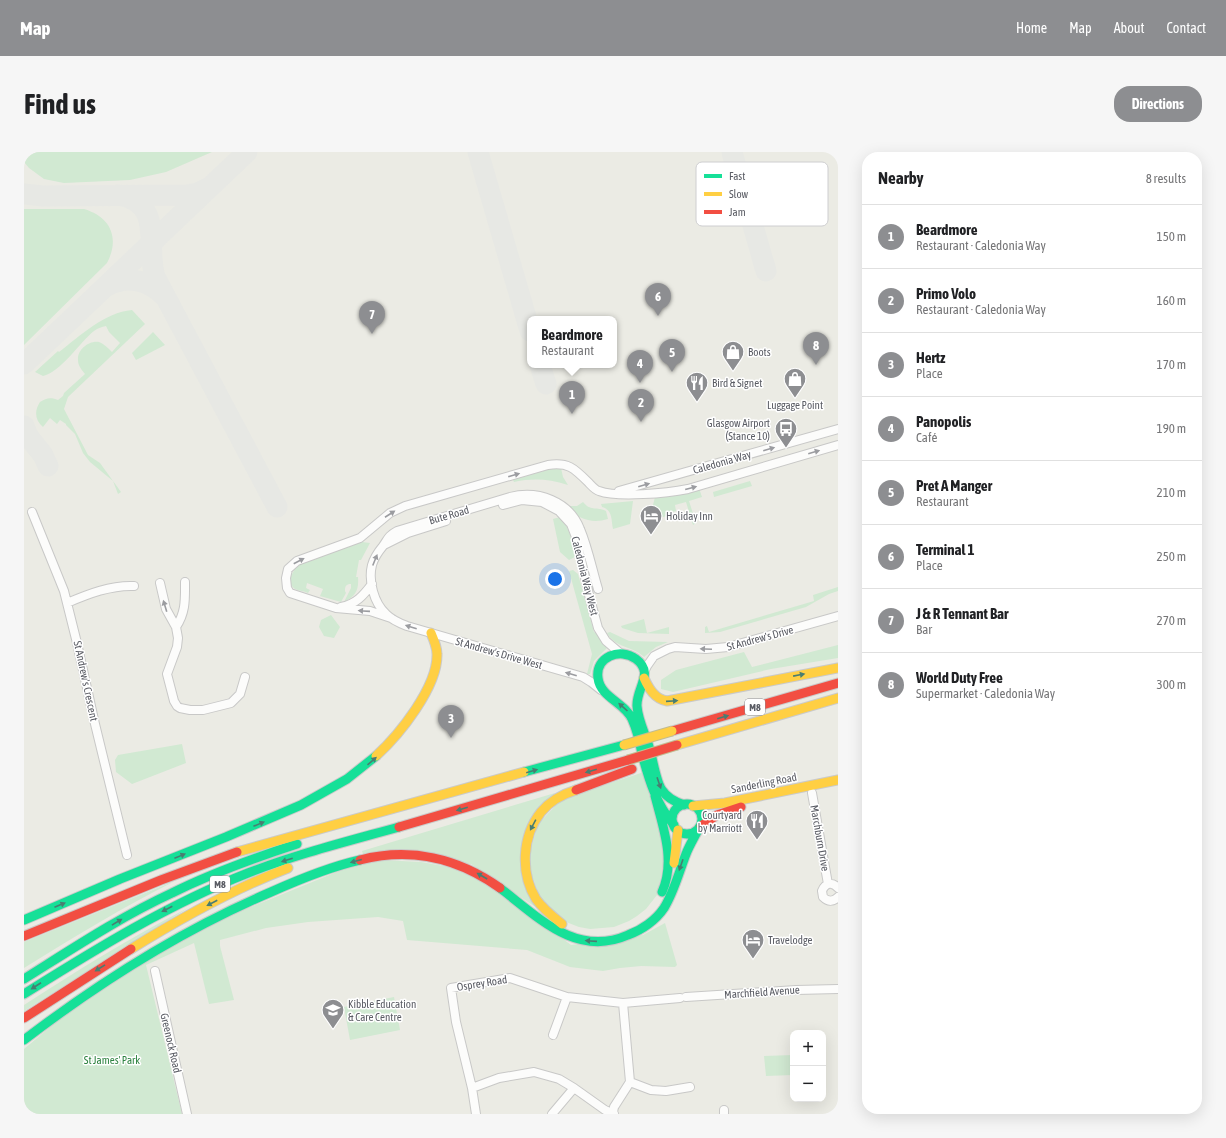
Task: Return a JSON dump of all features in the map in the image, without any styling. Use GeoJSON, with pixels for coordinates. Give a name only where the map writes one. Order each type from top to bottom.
{"type":"FeatureCollection","features":[{"type":"Feature","properties":{"kind":"main road"},"geometry":{"type":"LineString","coordinates":[[24,920],[273,818],[318,797],[357,773],[372,761],[400,733],[407,724],[425,692],[437,657],[431,633]]}},
{"type":"Feature","properties":{"kind":"main road"},"geometry":{"type":"LineString","coordinates":[[667,882],[669,867],[668,849],[655,796],[632,719],[626,710],[605,693],[599,682],[599,668],[606,659],[620,653],[630,655],[637,660],[643,668],[648,686],[655,696],[668,702],[838,668]]}},
{"type":"Feature","properties":{"kind":"main road"},"geometry":{"type":"LineString","coordinates":[[24,1040],[113,975],[195,928],[246,903],[311,875],[338,866],[378,856],[393,854],[418,855],[452,862],[486,878],[509,894],[545,924],[563,935],[577,940],[590,942],[615,940],[629,936],[641,929],[659,913],[673,891],[684,857],[700,828],[702,816],[697,808],[693,806],[672,801],[660,787],[638,706],[638,695],[644,675]]}},
{"type":"Feature","properties":{"kind":"main road","name":"M8"},"geometry":{"type":"LineString","coordinates":[[24,936],[160,880],[245,849],[624,745],[838,683]]}},
{"type":"Feature","properties":{"kind":"main road"},"geometry":{"type":"LineString","coordinates":[[646,915],[630,926],[613,931],[590,933],[568,927],[549,915],[538,902],[528,883],[524,864],[524,852],[534,822],[548,805],[555,799],[572,791],[632,769],[678,748],[785,713],[838,698]]}},
{"type":"Feature","properties":{"kind":"main road","name":"M8"},"geometry":{"type":"LineString","coordinates":[[24,994],[80,958],[136,925],[167,909],[214,887],[282,861],[628,760],[678,748]]}},
{"type":"Feature","properties":{"kind":"main road","name":"Sanderling Road"},"geometry":{"type":"LineString","coordinates":[[693,806],[725,803],[838,780]]}},
{"type":"Feature","properties":{"kind":"main road","name":"M8"},"geometry":{"type":"LineString","coordinates":[[24,978],[130,914],[208,876],[284,848],[494,781]]}},
{"type":"Feature","properties":{"kind":"main road","name":"Sanderling Road"},"geometry":{"type":"LineString","coordinates":[[700,828],[717,815],[732,809],[838,788]]}},
{"type":"Feature","properties":{"kind":"main road"},"geometry":{"type":"LineString","coordinates":[[655,796],[661,810],[676,828],[685,834],[690,834],[700,828]]}},
{"type":"Feature","properties":{"kind":"main road"},"geometry":{"type":"LineString","coordinates":[[657,902],[667,882],[676,853],[676,828],[673,815],[684,805]]}},
{"type":"Feature","properties":{"kind":"main road","name":"M8"},"geometry":{"type":"LineString","coordinates":[[24,1018],[51,999],[134,947],[221,898],[286,869],[405,825]]}},
{"type":"Feature","properties":{"kind":"street","name":"Caledonia Way"},"geometry":{"type":"LineString","coordinates":[[606,492],[621,491],[838,429]]}},
{"type":"Feature","properties":{"kind":"street","name":"Caledonia Way"},"geometry":{"type":"LineString","coordinates":[[290,594],[286,578],[288,569],[297,561],[360,538],[390,513],[405,506],[558,464],[571,466],[599,491],[625,494],[664,492],[688,489],[838,445]]}},
{"type":"Feature","properties":{"kind":"street","name":"Caledonia Way West"},"geometry":{"type":"LineString","coordinates":[[521,498],[534,495],[546,498],[563,506],[570,514],[580,530],[598,589]]}},
{"type":"Feature","properties":{"kind":"street","name":"Bute Road"},"geometry":{"type":"LineString","coordinates":[[372,584],[372,566],[375,558],[384,545],[408,532],[521,498]]}},
{"type":"Feature","properties":{"kind":"street","name":"Caledonia Way West"},"geometry":{"type":"LineString","coordinates":[[521,498],[548,504],[559,511],[571,524],[576,537],[598,628],[606,641],[620,653]]}},
{"type":"Feature","properties":{"kind":"street","name":"St Andrew's Crescent"},"geometry":{"type":"LineString","coordinates":[[32,512],[64,590],[127,855]]}},
{"type":"Feature","properties":{"kind":"street"},"geometry":{"type":"LineString","coordinates":[[176,627],[184,611],[185,582]]}},
{"type":"Feature","properties":{"kind":"street"},"geometry":{"type":"LineString","coordinates":[[160,583],[166,609],[176,627],[178,638],[177,646],[167,674],[176,706],[190,710],[203,710],[231,703],[240,694],[245,677]]}},
{"type":"Feature","properties":{"kind":"street","name":"St Andrew's Drive West"},"geometry":{"type":"LineString","coordinates":[[372,584],[374,595],[378,604],[391,618]]}},
{"type":"Feature","properties":{"kind":"street"},"geometry":{"type":"LineString","coordinates":[[336,608],[349,605],[357,601],[372,584]]}},
{"type":"Feature","properties":{"kind":"street"},"geometry":{"type":"LineString","coordinates":[[67,603],[111,588],[134,586]]}},
{"type":"Feature","properties":{"kind":"street","name":"St Andrew's Drive West"},"geometry":{"type":"LineString","coordinates":[[290,594],[336,608],[370,611],[391,618],[407,626],[583,677],[605,693]]}},
{"type":"Feature","properties":{"kind":"street","name":"St Andrew's Drive"},"geometry":{"type":"LineString","coordinates":[[644,675],[647,666],[654,656],[668,648],[706,649],[728,647],[838,616]]}},
{"type":"Feature","properties":{"kind":"street","name":"Marchburn Drive"},"geometry":{"type":"LineString","coordinates":[[812,793],[828,884]]}},
{"type":"Feature","properties":{"kind":"street","name":"Marchburn Drive"},"geometry":{"type":"LineString","coordinates":[[838,888],[834,884],[828,884],[822,891],[823,897],[831,901],[838,897]]}},
{"type":"Feature","properties":{"kind":"street","name":"Greenock Road"},"geometry":{"type":"LineString","coordinates":[[155,971],[187,1114]]}},
{"type":"Feature","properties":{"kind":"street","name":"Osprey Road"},"geometry":{"type":"LineString","coordinates":[[476,1114],[472,1088],[456,1022],[451,988],[510,978],[567,997],[623,1003],[683,997]]}},
{"type":"Feature","properties":{"kind":"street","name":"Marchfield Avenue"},"geometry":{"type":"LineString","coordinates":[[683,997],[838,989]]}},
{"type":"Feature","properties":{"kind":"street"},"geometry":{"type":"LineString","coordinates":[[553,1035],[567,997]]}},
{"type":"Feature","properties":{"kind":"street"},"geometry":{"type":"LineString","coordinates":[[472,1088],[499,1078],[534,1072],[559,1079],[605,1110],[613,1113],[614,1107],[630,1082],[623,1003]]}},
{"type":"Feature","properties":{"kind":"street"},"geometry":{"type":"LineString","coordinates":[[630,1082],[651,1090],[666,1091],[690,1087]]}},
{"type":"Feature","properties":{"kind":"street"},"geometry":{"type":"LineString","coordinates":[[552,1114],[574,1088]]}},
{"type":"Feature","properties":{"kind":"green space"},"geometry":{"type":"Polygon","coordinates":[[[24,152],[212,152],[166,172],[130,180],[64,183],[44,179],[29,168],[24,162],[24,152]]]}},
{"type":"Feature","properties":{"kind":"green space"},"geometry":{"type":"Polygon","coordinates":[[[24,209],[84,209],[101,217],[107,223],[113,237],[113,245],[107,263],[24,345],[24,209]]]}},
{"type":"Feature","properties":{"kind":"green space"},"geometry":{"type":"Polygon","coordinates":[[[132,310],[145,324],[68,397],[64,409],[88,455],[100,463],[121,492],[118,494],[113,481],[90,462],[83,453],[75,434],[66,424],[60,420],[57,424],[50,418],[43,427],[38,421],[36,412],[40,402],[49,398],[58,400],[85,374],[78,362],[79,353],[84,346],[99,342],[112,352],[120,343],[109,332],[106,326],[102,327],[89,336],[50,374],[43,376],[35,372],[58,351],[59,352],[93,326],[112,315],[132,310]]]}},
{"type":"Feature","properties":{"kind":"green space"},"geometry":{"type":"Polygon","coordinates":[[[153,332],[165,345],[136,360],[132,353],[153,332]]]}},
{"type":"Feature","properties":{"kind":"green space"},"geometry":{"type":"Polygon","coordinates":[[[561,468],[563,477],[568,485],[554,481],[528,480],[514,482],[513,480],[550,469],[561,468]]]}},
{"type":"Feature","properties":{"kind":"green space"},"geometry":{"type":"Polygon","coordinates":[[[750,481],[752,486],[714,497],[713,492],[750,481]]]}},
{"type":"Feature","properties":{"kind":"green space"},"geometry":{"type":"Polygon","coordinates":[[[699,488],[702,497],[689,501],[696,523],[693,525],[686,502],[675,505],[676,511],[669,513],[667,516],[655,519],[652,509],[655,497],[699,488]]]}},
{"type":"Feature","properties":{"kind":"green space"},"geometry":{"type":"Polygon","coordinates":[[[633,501],[630,524],[613,529],[610,513],[606,508],[602,507],[601,504],[633,501]]]}},
{"type":"Feature","properties":{"kind":"green space"},"geometry":{"type":"Polygon","coordinates":[[[583,502],[591,508],[606,511],[608,519],[597,521],[586,520],[567,508],[570,506],[577,506],[583,502]]]}},
{"type":"Feature","properties":{"kind":"green space"},"geometry":{"type":"Polygon","coordinates":[[[560,517],[567,526],[573,547],[575,557],[569,560],[560,552],[553,519],[560,517]]]}},
{"type":"Feature","properties":{"kind":"green space"},"geometry":{"type":"Polygon","coordinates":[[[362,542],[370,543],[361,560],[359,560],[356,577],[358,577],[358,586],[356,592],[348,600],[344,602],[351,588],[351,584],[347,585],[345,591],[346,593],[341,602],[320,596],[323,589],[307,583],[306,588],[310,590],[308,593],[295,589],[290,583],[296,567],[302,562],[362,542]]]}},
{"type":"Feature","properties":{"kind":"green space"},"geometry":{"type":"Polygon","coordinates":[[[573,570],[578,574],[594,632],[607,648],[594,661],[590,674],[587,674],[592,654],[569,571],[573,570]]]}},
{"type":"Feature","properties":{"kind":"green space"},"geometry":{"type":"Polygon","coordinates":[[[838,587],[838,591],[829,594],[806,607],[720,632],[705,633],[705,627],[707,626],[709,632],[814,601],[813,595],[838,587]]]}},
{"type":"Feature","properties":{"kind":"green space"},"geometry":{"type":"Polygon","coordinates":[[[331,615],[340,627],[334,638],[324,636],[319,627],[321,620],[331,615]]]}},
{"type":"Feature","properties":{"kind":"green space"},"geometry":{"type":"Polygon","coordinates":[[[644,619],[647,633],[669,627],[669,634],[638,633],[622,628],[621,626],[644,619]]]}},
{"type":"Feature","properties":{"kind":"green space"},"geometry":{"type":"Polygon","coordinates":[[[610,632],[629,641],[668,642],[656,647],[644,657],[640,653],[615,642],[607,633],[610,632]]]}},
{"type":"Feature","properties":{"kind":"green space"},"geometry":{"type":"Polygon","coordinates":[[[838,645],[838,658],[771,669],[673,692],[661,689],[661,680],[676,670],[744,652],[752,667],[838,645]]]}},
{"type":"Feature","properties":{"kind":"green space"},"geometry":{"type":"Polygon","coordinates":[[[182,744],[186,763],[132,784],[116,772],[115,760],[118,755],[182,744]]]}},
{"type":"Feature","properties":{"kind":"green space"},"geometry":{"type":"Polygon","coordinates":[[[644,772],[666,852],[657,895],[646,909],[637,916],[614,927],[590,929],[566,922],[539,898],[528,859],[538,824],[562,799],[644,772]]]}},
{"type":"Feature","properties":{"kind":"green space"},"geometry":{"type":"Polygon","coordinates":[[[555,793],[527,825],[537,908],[471,864],[363,854],[362,851],[555,793]]]}},
{"type":"Feature","properties":{"kind":"green space","name":"St James' Park"},"geometry":{"type":"Polygon","coordinates":[[[381,860],[421,862],[449,867],[490,884],[571,945],[643,935],[665,923],[677,965],[675,967],[641,966],[603,971],[570,967],[527,950],[407,940],[403,921],[378,917],[308,922],[266,928],[220,940],[220,946],[234,1000],[209,1004],[194,943],[146,965],[182,1114],[24,1114],[24,1049],[67,1013],[128,970],[214,922],[344,869],[381,860]]]}},
{"type":"Feature","properties":{"kind":"green space"},"geometry":{"type":"Polygon","coordinates":[[[175,881],[118,912],[24,968],[24,942],[175,881]]]}},
{"type":"Feature","properties":{"kind":"green space"},"geometry":{"type":"Polygon","coordinates":[[[188,908],[24,1011],[24,1005],[64,979],[125,942],[188,908]]]}},
{"type":"Feature","properties":{"kind":"green space"},"geometry":{"type":"Polygon","coordinates":[[[394,997],[400,1030],[350,1040],[344,1007],[394,997]]]}},
{"type":"Feature","properties":{"kind":"green space"},"geometry":{"type":"Polygon","coordinates":[[[790,1055],[790,1075],[766,1076],[764,1056],[790,1055]]]}},
{"type":"Feature","properties":{"kind":"taxiway"},"geometry":{"type":"LineString","coordinates":[[24,364],[247,152]]}},
{"type":"Feature","properties":{"kind":"taxiway"},"geometry":{"type":"LineString","coordinates":[[478,152],[527,321]]}},
{"type":"Feature","properties":{"kind":"taxiway"},"geometry":{"type":"LineString","coordinates":[[732,152],[735,162]]}},
{"type":"Feature","properties":{"kind":"taxiway"},"geometry":{"type":"LineString","coordinates":[[24,194],[43,196],[187,195],[198,193],[208,188]]}},
{"type":"Feature","properties":{"kind":"taxiway"},"geometry":{"type":"LineString","coordinates":[[118,195],[133,200],[142,207],[148,216],[152,265],[155,277],[277,507]]}},
{"type":"Feature","properties":{"kind":"taxiway"},"geometry":{"type":"LineString","coordinates":[[753,226],[766,271]]}},
{"type":"Feature","properties":{"kind":"taxiway"},"geometry":{"type":"LineString","coordinates":[[107,286],[122,281],[137,281],[152,286],[164,296]]}},
{"type":"Feature","properties":{"kind":"taxiway"},"geometry":{"type":"LineString","coordinates":[[541,368],[546,384]]}},
{"type":"Feature","properties":{"kind":"taxiway"},"geometry":{"type":"LineString","coordinates":[[24,426],[28,436],[43,455],[48,466]]}},
{"type":"Feature","properties":{"kind":"traffic: fast"},"geometry":{"type":"LineString","coordinates":[[674,825],[662,809],[654,791],[647,773],[638,736],[629,713],[608,695],[600,685],[598,678],[600,664],[610,656],[616,654],[630,656],[636,659],[644,670],[643,681],[637,699],[640,723],[650,750],[660,786],[666,795],[674,801],[684,805]]}},
{"type":"Feature","properties":{"kind":"traffic: fast"},"geometry":{"type":"LineString","coordinates":[[524,772],[624,745]]}},
{"type":"Feature","properties":{"kind":"traffic: fast"},"geometry":{"type":"LineString","coordinates":[[24,920],[301,805],[347,779],[376,756]]}},
{"type":"Feature","properties":{"kind":"traffic: fast"},"geometry":{"type":"LineString","coordinates":[[655,796],[667,844],[668,856],[668,868],[662,892]]}},
{"type":"Feature","properties":{"kind":"traffic: fast"},"geometry":{"type":"LineString","coordinates":[[687,804],[693,805],[701,813],[702,819],[701,825],[693,833],[687,834],[681,833],[673,825],[672,819],[673,813],[681,805],[687,804]]}},
{"type":"Feature","properties":{"kind":"traffic: fast"},"geometry":{"type":"LineString","coordinates":[[24,994],[133,928],[219,885],[285,860],[399,827]]}},
{"type":"Feature","properties":{"kind":"traffic: fast"},"geometry":{"type":"LineString","coordinates":[[500,888],[543,922],[559,931],[575,938],[591,941],[609,941],[638,930],[648,924],[661,912],[671,895],[687,851],[698,830]]}},
{"type":"Feature","properties":{"kind":"traffic: fast"},"geometry":{"type":"LineString","coordinates":[[24,979],[96,934],[153,902],[218,872],[297,844]]}},
{"type":"Feature","properties":{"kind":"traffic: fast"},"geometry":{"type":"LineString","coordinates":[[24,1040],[83,997],[143,958],[174,940],[238,907],[282,887],[337,866],[360,860]]}},
{"type":"Feature","properties":{"kind":"traffic: slow"},"geometry":{"type":"LineString","coordinates":[[376,756],[395,736],[416,710],[431,681],[436,667],[437,654],[436,646],[431,633]]}},
{"type":"Feature","properties":{"kind":"traffic: slow"},"geometry":{"type":"LineString","coordinates":[[644,678],[653,693],[659,698],[667,701],[838,668]]}},
{"type":"Feature","properties":{"kind":"traffic: slow"},"geometry":{"type":"LineString","coordinates":[[677,745],[838,698]]}},
{"type":"Feature","properties":{"kind":"traffic: slow"},"geometry":{"type":"LineString","coordinates":[[624,745],[672,731]]}},
{"type":"Feature","properties":{"kind":"traffic: slow"},"geometry":{"type":"LineString","coordinates":[[237,852],[524,772]]}},
{"type":"Feature","properties":{"kind":"traffic: slow"},"geometry":{"type":"LineString","coordinates":[[693,806],[725,803],[838,780]]}},
{"type":"Feature","properties":{"kind":"traffic: slow"},"geometry":{"type":"LineString","coordinates":[[562,924],[536,899],[527,878],[525,855],[530,832],[541,812],[548,804],[557,798],[576,790]]}},
{"type":"Feature","properties":{"kind":"traffic: slow"},"geometry":{"type":"LineString","coordinates":[[674,863],[678,830]]}},
{"type":"Feature","properties":{"kind":"traffic: slow"},"geometry":{"type":"LineString","coordinates":[[131,949],[208,905],[247,885],[288,868]]}},
{"type":"Feature","properties":{"kind":"traffic: jam"},"geometry":{"type":"LineString","coordinates":[[672,731],[838,683]]}},
{"type":"Feature","properties":{"kind":"traffic: jam"},"geometry":{"type":"LineString","coordinates":[[628,760],[677,745]]}},
{"type":"Feature","properties":{"kind":"traffic: jam"},"geometry":{"type":"LineString","coordinates":[[399,827],[628,760]]}},
{"type":"Feature","properties":{"kind":"traffic: jam"},"geometry":{"type":"LineString","coordinates":[[576,790],[632,769]]}},
{"type":"Feature","properties":{"kind":"traffic: jam"},"geometry":{"type":"LineString","coordinates":[[701,826],[717,815],[741,807]]}},
{"type":"Feature","properties":{"kind":"traffic: jam"},"geometry":{"type":"LineString","coordinates":[[24,936],[161,880],[237,852]]}},
{"type":"Feature","properties":{"kind":"traffic: jam"},"geometry":{"type":"LineString","coordinates":[[360,860],[379,856],[397,855],[415,855],[433,858],[467,869],[500,888]]}},
{"type":"Feature","properties":{"kind":"traffic: jam"},"geometry":{"type":"LineString","coordinates":[[24,1018],[131,949]]}},
{"type":"Feature","properties":{"kind":"place","name":"Terminal 1"},"geometry":{"type":"Point","coordinates":[658,316]}},
{"type":"Feature","properties":{"kind":"place","name":"J & R Tennant Bar"},"geometry":{"type":"Point","coordinates":[372,334]}},
{"type":"Feature","properties":{"kind":"place","name":"World Duty Free"},"geometry":{"type":"Point","coordinates":[816,365]}},
{"type":"Feature","properties":{"kind":"place","name":"Pret A Manger"},"geometry":{"type":"Point","coordinates":[672,372]}},
{"type":"Feature","properties":{"kind":"place","name":"Boots"},"geometry":{"type":"Point","coordinates":[733,372]}},
{"type":"Feature","properties":{"kind":"place","name":"Panopolis"},"geometry":{"type":"Point","coordinates":[640,383]}},
{"type":"Feature","properties":{"kind":"place","name":"Luggage Point"},"geometry":{"type":"Point","coordinates":[795,398]}},
{"type":"Feature","properties":{"kind":"place","name":"Bird & Signet"},"geometry":{"type":"Point","coordinates":[697,402]}},
{"type":"Feature","properties":{"kind":"place","name":"Beardmore"},"geometry":{"type":"Point","coordinates":[572,414]}},
{"type":"Feature","properties":{"kind":"place","name":"Primo Volo"},"geometry":{"type":"Point","coordinates":[641,422]}},
{"type":"Feature","properties":{"kind":"place","name":"Glasgow Airport (Stance 10)"},"geometry":{"type":"Point","coordinates":[786,448]}},
{"type":"Feature","properties":{"kind":"place","name":"Holiday Inn"},"geometry":{"type":"Point","coordinates":[651,536]}},
{"type":"Feature","properties":{"kind":"place","name":"Hertz"},"geometry":{"type":"Point","coordinates":[451,738]}},
{"type":"Feature","properties":{"kind":"place","name":"Courtyard by Marriott"},"geometry":{"type":"Point","coordinates":[757,840]}},
{"type":"Feature","properties":{"kind":"place","name":"Travelodge"},"geometry":{"type":"Point","coordinates":[753,960]}},
{"type":"Feature","properties":{"kind":"place","name":"Kibble Education & Care Centre"},"geometry":{"type":"Point","coordinates":[333,1030]}}]}
